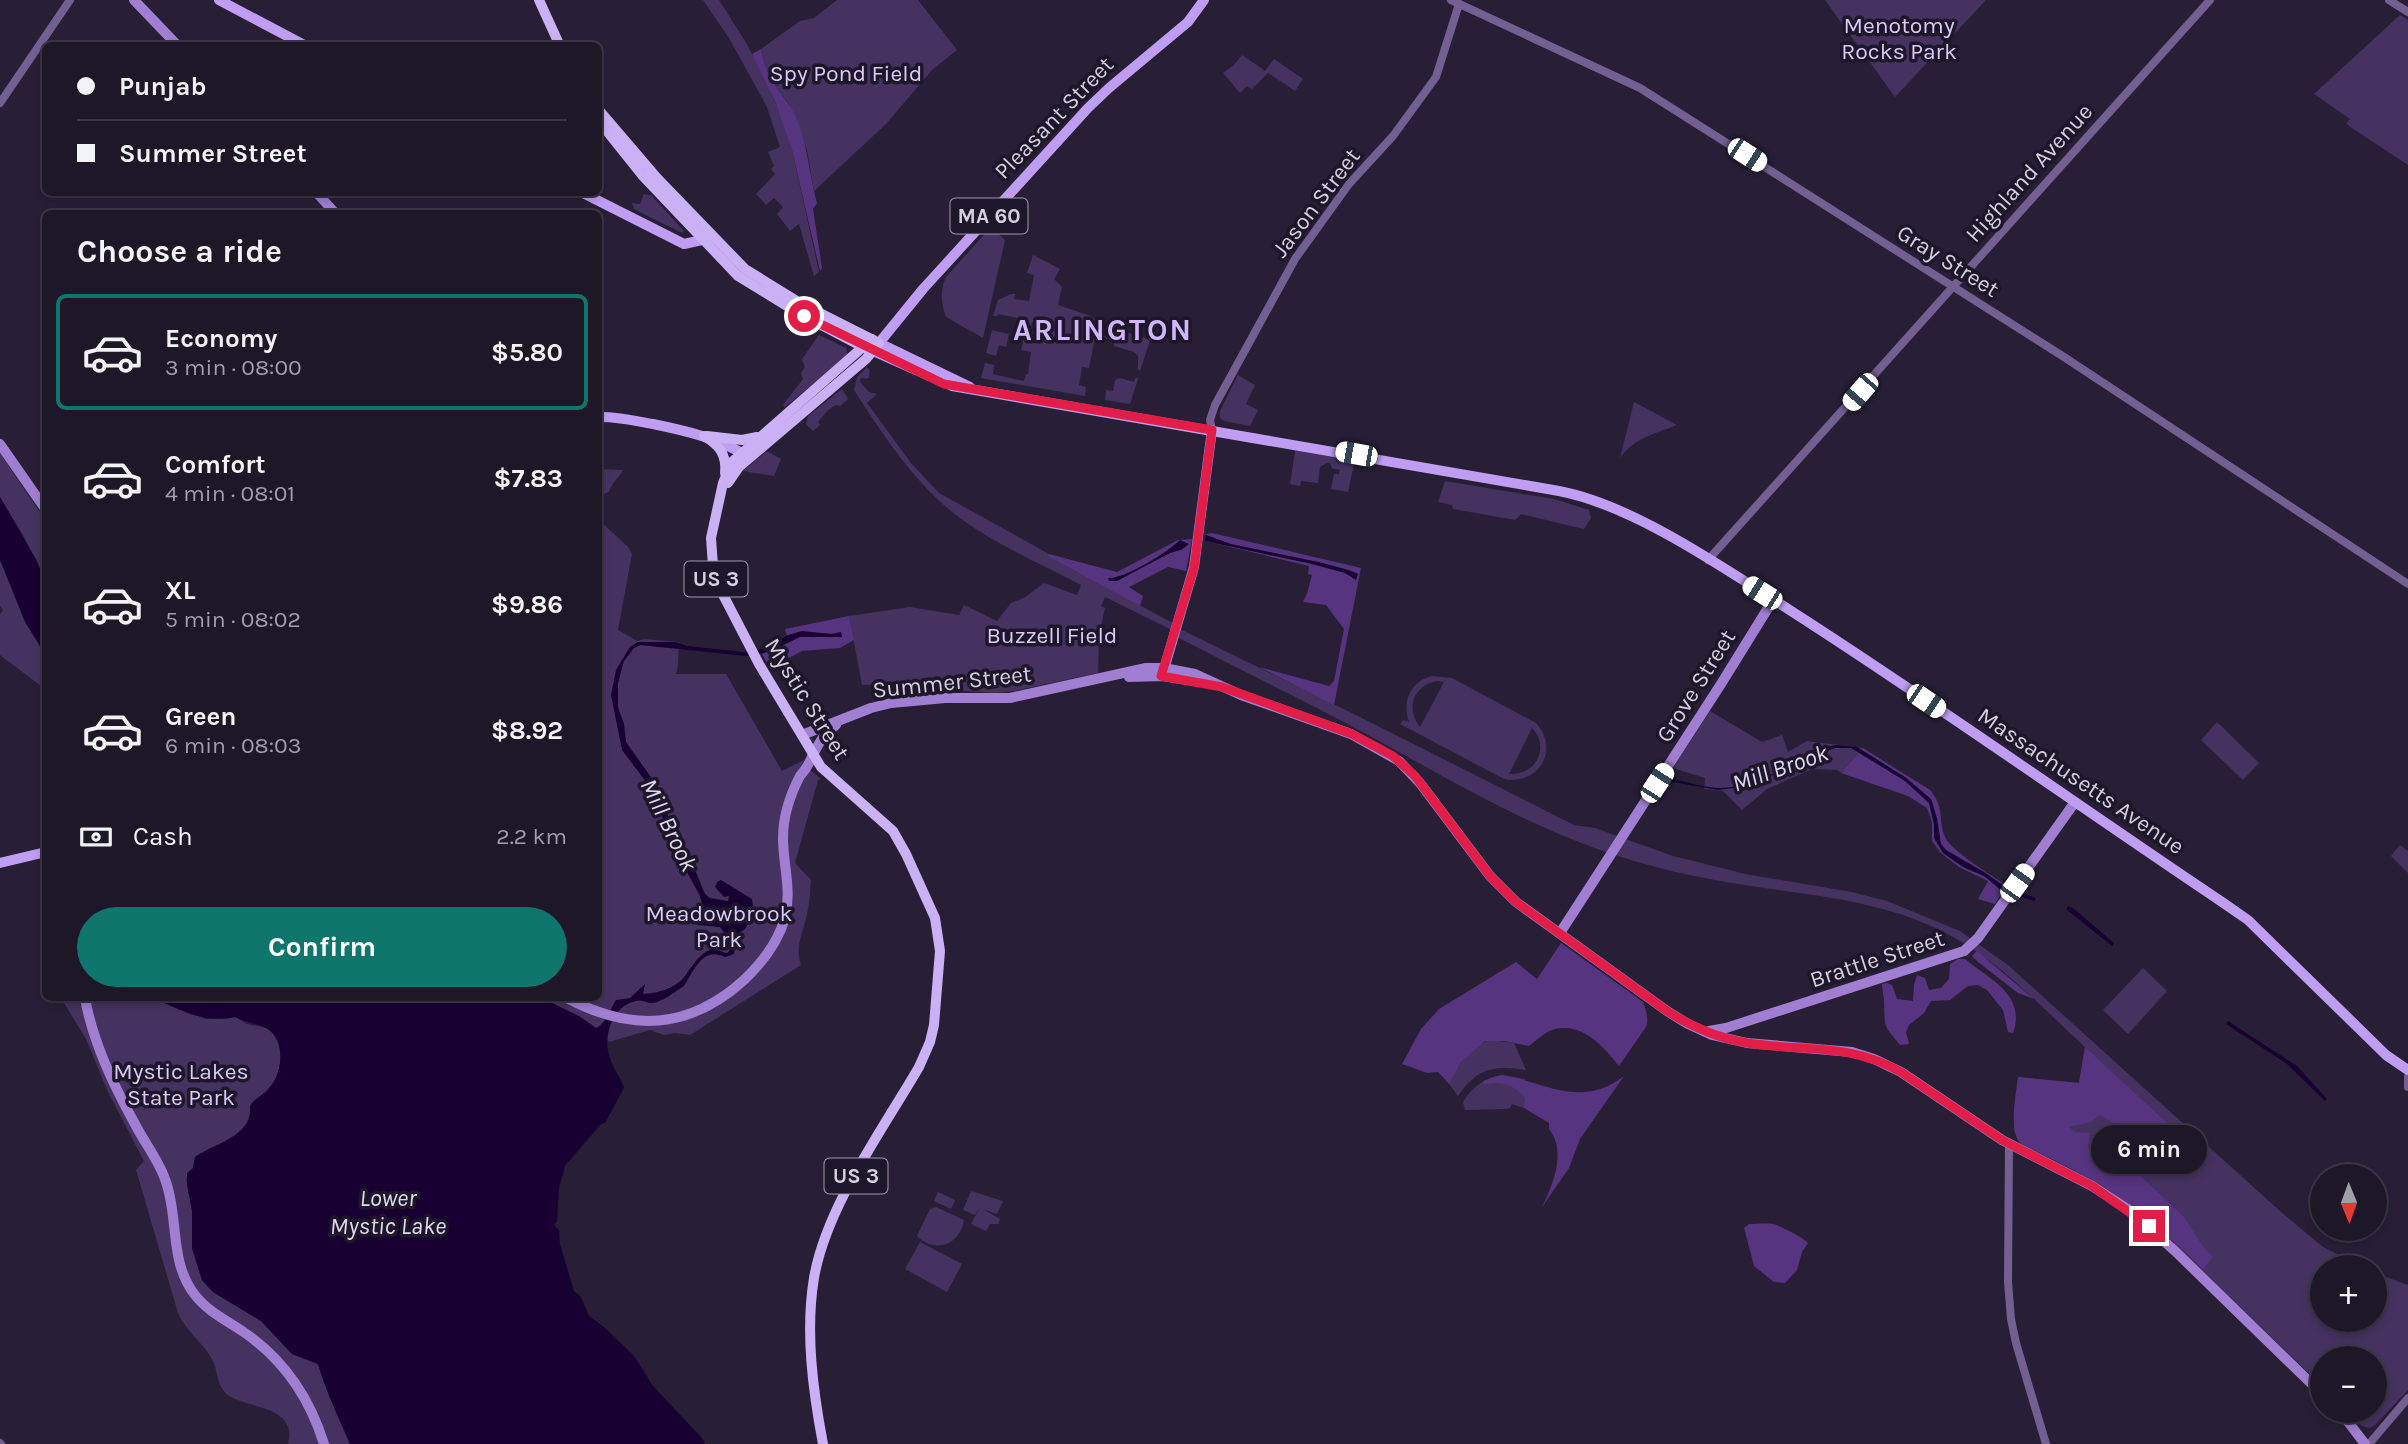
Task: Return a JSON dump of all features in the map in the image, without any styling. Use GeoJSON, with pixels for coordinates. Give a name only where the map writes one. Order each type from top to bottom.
{"type":"FeatureCollection","features":[{"type":"Feature","properties":{"kind":"highway"},"geometry":{"type":"LineString","coordinates":[[539,0],[558,42]]}},
{"type":"Feature","properties":{"kind":"highway","name":"Massachusetts Avenue"},"geometry":{"type":"LineString","coordinates":[[602,114],[706,236],[730,269],[751,285],[874,343]]}},
{"type":"Feature","properties":{"kind":"highway","name":"Massachusetts Avenue"},"geometry":{"type":"LineString","coordinates":[[602,125],[634,166],[706,236]]}},
{"type":"Feature","properties":{"kind":"highway","name":"Mystic Street"},"geometry":{"type":"LineString","coordinates":[[823,1444],[810,1335],[814,1276],[822,1245],[840,1205],[928,1049],[934,1025],[940,943],[933,911],[897,838],[877,814],[828,776],[752,652],[719,587],[713,566],[711,538],[723,483],[730,465],[790,417],[874,343]]}},
{"type":"Feature","properties":{"kind":"highway","name":"Mystic Street"},"geometry":{"type":"LineString","coordinates":[[719,505],[731,477],[759,436],[790,417]]}},
{"type":"Feature","properties":{"kind":"highway"},"geometry":{"type":"LineString","coordinates":[[704,436],[742,440],[759,436]]}},
{"type":"Feature","properties":{"kind":"highway"},"geometry":{"type":"LineString","coordinates":[[704,436],[723,452],[726,464],[723,483]]}},
{"type":"Feature","properties":{"kind":"main road"},"geometry":{"type":"LineString","coordinates":[[134,0],[173,42]]}},
{"type":"Feature","properties":{"kind":"main road"},"geometry":{"type":"LineString","coordinates":[[219,0],[298,42]]}},
{"type":"Feature","properties":{"kind":"main road","name":"Pleasant Street"},"geometry":{"type":"LineString","coordinates":[[874,343],[1088,108],[1188,22],[1204,0]]}},
{"type":"Feature","properties":{"kind":"main road"},"geometry":{"type":"LineString","coordinates":[[320,196],[332,210]]}},
{"type":"Feature","properties":{"kind":"main road"},"geometry":{"type":"LineString","coordinates":[[589,196],[655,231],[687,244],[706,236]]}},
{"type":"Feature","properties":{"kind":"main road","name":"Massachusetts Avenue"},"geometry":{"type":"LineString","coordinates":[[874,343],[944,384],[1576,495],[1622,513],[1708,560],[1863,657],[2248,920],[2386,1055],[2408,1070]]}},
{"type":"Feature","properties":{"kind":"main road"},"geometry":{"type":"LineString","coordinates":[[602,416],[628,419],[704,436],[745,455]]}},
{"type":"Feature","properties":{"kind":"main road"},"geometry":{"type":"LineString","coordinates":[[1163,672],[1194,568],[1212,430]]}},
{"type":"Feature","properties":{"kind":"main road"},"geometry":{"type":"LineString","coordinates":[[0,444],[42,504]]}},
{"type":"Feature","properties":{"kind":"main road","name":"Grove Street"},"geometry":{"type":"LineString","coordinates":[[1560,933],[1773,600]]}},
{"type":"Feature","properties":{"kind":"main road","name":"Summer Street"},"geometry":{"type":"LineString","coordinates":[[802,735],[891,703],[945,698],[1001,699],[1095,681],[1163,672],[1222,687],[1352,734],[1399,761],[1420,783],[1490,876],[1516,902],[1667,1011],[1703,1032],[1744,1042],[1842,1051],[1874,1059],[1901,1072],[2009,1144],[2092,1186],[2138,1218],[2310,1382]]}},
{"type":"Feature","properties":{"kind":"main road","name":"Summer Street"},"geometry":{"type":"LineString","coordinates":[[573,1001],[617,1019],[662,1020],[702,1009],[742,982],[771,948],[783,925],[789,882],[783,841],[794,790],[809,764],[812,753],[825,734],[855,714]]}},
{"type":"Feature","properties":{"kind":"main road","name":"Brattle Street"},"geometry":{"type":"LineString","coordinates":[[1703,1032],[1726,1028],[1964,951],[1978,938],[2075,802]]}},
{"type":"Feature","properties":{"kind":"main road"},"geometry":{"type":"LineString","coordinates":[[0,863],[42,853]]}},
{"type":"Feature","properties":{"kind":"main road"},"geometry":{"type":"LineString","coordinates":[[86,1001],[93,1030],[109,1071],[167,1184],[178,1255],[186,1282],[200,1301],[251,1337],[278,1361],[305,1400],[317,1422],[324,1444]]}},
{"type":"Feature","properties":{"kind":"main road"},"geometry":{"type":"LineString","coordinates":[[1744,1042],[1742,1030],[1748,1020]]}},
{"type":"Feature","properties":{"kind":"main road"},"geometry":{"type":"LineString","coordinates":[[2350,1423],[2367,1444]]}},
{"type":"Feature","properties":{"kind":"street"},"geometry":{"type":"LineString","coordinates":[[0,103],[70,0]]}},
{"type":"Feature","properties":{"kind":"street","name":"Highland Avenue"},"geometry":{"type":"LineString","coordinates":[[1708,560],[2210,0]]}},
{"type":"Feature","properties":{"kind":"street"},"geometry":{"type":"LineString","coordinates":[[2389,0],[2408,12]]}},
{"type":"Feature","properties":{"kind":"street","name":"Gray Street"},"geometry":{"type":"LineString","coordinates":[[1455,2],[1634,84],[2113,388],[2408,584]]}},
{"type":"Feature","properties":{"kind":"street","name":"Jason Street"},"geometry":{"type":"LineString","coordinates":[[1212,430],[1210,419],[1215,405],[1295,259],[1349,184],[1393,136],[1436,78],[1455,2]]}},
{"type":"Feature","properties":{"kind":"street"},"geometry":{"type":"LineString","coordinates":[[2408,1077],[2408,1087]]}},
{"type":"Feature","properties":{"kind":"street"},"geometry":{"type":"LineString","coordinates":[[2009,1144],[2010,1314],[2046,1444]]}},
{"type":"Feature","properties":{"kind":"street"},"geometry":{"type":"LineString","coordinates":[[2367,1444],[2408,1398]]}},
{"type":"Feature","properties":{"kind":"green space"},"geometry":{"type":"Polygon","coordinates":[[[703,0],[719,0],[765,78],[783,120],[819,272],[814,276],[799,224],[790,231],[777,214],[783,207],[774,198],[766,205],[756,194],[775,174],[771,169],[774,166],[768,152],[780,147],[767,107],[729,38],[703,0]]]}},
{"type":"Feature","properties":{"kind":"green space","name":"Spy Pond Field"},"geometry":{"type":"Polygon","coordinates":[[[837,0],[918,0],[957,50],[932,70],[886,124],[814,191],[807,150],[789,104],[766,68],[761,49],[800,21],[814,18],[837,0]]]}},
{"type":"Feature","properties":{"kind":"green space","name":"Menotomy Rocks Park"},"geometry":{"type":"Polygon","coordinates":[[[1825,0],[1986,0],[1895,97],[1825,0]]]}},
{"type":"Feature","properties":{"kind":"green space"},"geometry":{"type":"Polygon","coordinates":[[[2400,15],[2408,20],[2408,165],[2346,124],[2350,119],[2314,94],[2400,15]]]}},
{"type":"Feature","properties":{"kind":"green space"},"geometry":{"type":"Polygon","coordinates":[[[1242,55],[1265,71],[1274,59],[1303,79],[1295,91],[1268,73],[1252,89],[1247,86],[1240,93],[1223,73],[1242,55]]]}},
{"type":"Feature","properties":{"kind":"green space"},"geometry":{"type":"Polygon","coordinates":[[[644,194],[652,196],[684,231],[682,233],[634,209],[632,203],[640,204],[644,194]]]}},
{"type":"Feature","properties":{"kind":"green space"},"geometry":{"type":"Polygon","coordinates":[[[991,227],[1005,240],[983,338],[946,317],[942,292],[946,277],[991,227]]]}},
{"type":"Feature","properties":{"kind":"green space"},"geometry":{"type":"Polygon","coordinates":[[[1033,255],[1060,269],[1054,279],[1062,287],[1058,305],[1091,316],[1099,323],[1150,340],[1140,371],[1138,356],[1134,352],[1114,346],[1114,340],[1095,337],[1089,368],[1082,367],[1079,385],[1086,387],[1085,396],[981,378],[985,363],[994,365],[993,374],[1024,381],[1028,374],[1031,352],[1021,350],[1024,338],[1030,337],[1031,332],[1034,333],[1035,323],[1032,322],[1031,326],[1018,323],[1018,318],[998,314],[993,316],[998,300],[1011,294],[1015,294],[1014,299],[1029,301],[1034,275],[1027,273],[1033,255]]]}},
{"type":"Feature","properties":{"kind":"green space"},"geometry":{"type":"Polygon","coordinates":[[[992,330],[1009,334],[1006,347],[999,345],[996,356],[986,353],[992,330]]]}},
{"type":"Feature","properties":{"kind":"green space"},"geometry":{"type":"Polygon","coordinates":[[[819,335],[846,348],[848,355],[785,407],[783,405],[803,379],[801,373],[805,367],[802,359],[819,335]]]}},
{"type":"Feature","properties":{"kind":"green space","name":"Buzzell Field"},"geometry":{"type":"Polygon","coordinates":[[[867,367],[870,371],[869,377],[861,378],[860,382],[869,392],[877,394],[867,403],[911,463],[939,493],[1182,630],[1574,825],[1595,828],[1673,856],[1745,874],[1852,892],[1887,901],[1960,931],[2008,965],[2310,1236],[2310,1241],[2316,1241],[2339,1255],[2310,1255],[2310,1332],[2387,1332],[2387,1277],[2408,1285],[2408,1390],[2387,1412],[2387,1346],[2310,1346],[2310,1374],[2149,1219],[2095,1182],[2019,1142],[2014,1130],[2018,1077],[2079,1083],[2085,1047],[2000,969],[1942,931],[1917,920],[1865,904],[1694,876],[1638,862],[1556,833],[1476,794],[1348,724],[1179,638],[1168,628],[1105,597],[1101,606],[1105,608],[1099,635],[1098,673],[995,693],[953,690],[900,696],[898,684],[862,685],[849,616],[910,607],[959,615],[964,605],[997,621],[1011,603],[1024,598],[1044,583],[1077,595],[1081,585],[981,532],[936,498],[898,454],[854,390],[857,377],[867,367]]]}},
{"type":"Feature","properties":{"kind":"green space"},"geometry":{"type":"Polygon","coordinates":[[[1238,375],[1255,385],[1246,404],[1258,410],[1250,426],[1220,418],[1220,411],[1238,375]]]}},
{"type":"Feature","properties":{"kind":"green space"},"geometry":{"type":"Polygon","coordinates":[[[1136,377],[1138,379],[1130,404],[1105,400],[1106,390],[1113,391],[1115,380],[1120,378],[1134,382],[1136,377]]]}},
{"type":"Feature","properties":{"kind":"green space"},"geometry":{"type":"Polygon","coordinates":[[[842,389],[848,399],[840,406],[836,405],[828,410],[818,422],[820,425],[813,431],[806,424],[808,416],[842,389]]]}},
{"type":"Feature","properties":{"kind":"green space"},"geometry":{"type":"Polygon","coordinates":[[[1634,402],[1677,425],[1632,445],[1620,458],[1634,402]]]}},
{"type":"Feature","properties":{"kind":"green space"},"geometry":{"type":"Polygon","coordinates":[[[1296,445],[1356,455],[1348,492],[1331,489],[1334,474],[1339,474],[1340,470],[1332,468],[1330,463],[1320,467],[1318,483],[1301,481],[1300,486],[1290,484],[1296,445]]]}},
{"type":"Feature","properties":{"kind":"green space"},"geometry":{"type":"Polygon","coordinates":[[[767,451],[781,459],[774,476],[743,471],[767,451]]]}},
{"type":"Feature","properties":{"kind":"green space"},"geometry":{"type":"Polygon","coordinates":[[[0,453],[42,516],[42,576],[23,535],[0,497],[0,453]]]}},
{"type":"Feature","properties":{"kind":"green space"},"geometry":{"type":"Polygon","coordinates":[[[602,469],[623,470],[612,485],[609,492],[602,495],[602,469]]]}},
{"type":"Feature","properties":{"kind":"green space"},"geometry":{"type":"Polygon","coordinates":[[[1445,481],[1554,499],[1589,510],[1591,518],[1584,529],[1521,514],[1515,520],[1453,509],[1452,505],[1438,502],[1445,481]]]}},
{"type":"Feature","properties":{"kind":"green space","name":"Meadowbrook Park"},"geometry":{"type":"Polygon","coordinates":[[[602,523],[632,554],[618,630],[637,641],[645,639],[679,642],[676,674],[726,674],[782,771],[804,760],[810,770],[821,779],[818,780],[795,863],[811,880],[807,917],[799,944],[801,965],[690,1035],[664,1035],[650,1030],[609,1042],[587,1021],[548,1001],[602,1001],[602,523]]]}},
{"type":"Feature","properties":{"kind":"green space"},"geometry":{"type":"Polygon","coordinates":[[[0,560],[42,650],[42,687],[0,655],[0,614],[3,610],[0,606],[0,560]]]}},
{"type":"Feature","properties":{"kind":"green space"},"geometry":{"type":"Polygon","coordinates":[[[1432,676],[1452,678],[1536,723],[1543,733],[1546,754],[1536,771],[1516,780],[1504,779],[1400,724],[1403,720],[1409,722],[1407,700],[1413,688],[1432,676]],[[1437,681],[1423,687],[1414,698],[1413,712],[1420,727],[1444,682],[1437,681]],[[1532,728],[1509,774],[1526,770],[1533,766],[1537,759],[1540,744],[1532,728]]]}},
{"type":"Feature","properties":{"kind":"green space"},"geometry":{"type":"Polygon","coordinates":[[[1710,711],[1762,742],[1782,735],[1788,752],[1807,741],[1863,748],[1841,773],[1837,770],[1812,769],[1767,789],[1742,810],[1723,791],[1704,789],[1705,778],[1673,768],[1710,711]]]}},
{"type":"Feature","properties":{"kind":"green space"},"geometry":{"type":"Polygon","coordinates":[[[2217,722],[2259,763],[2243,780],[2201,740],[2217,722]]]}},
{"type":"Feature","properties":{"kind":"green space"},"geometry":{"type":"Polygon","coordinates":[[[2400,845],[2408,851],[2408,873],[2391,856],[2400,845]]]}},
{"type":"Feature","properties":{"kind":"green space"},"geometry":{"type":"Polygon","coordinates":[[[2143,968],[2167,991],[2128,1034],[2103,1010],[2143,968]]]}},
{"type":"Feature","properties":{"kind":"green space","name":"Mystic Lakes State Park"},"geometry":{"type":"Polygon","coordinates":[[[63,1001],[161,1001],[206,1019],[235,1017],[248,1024],[268,1029],[276,1036],[281,1059],[274,1081],[250,1106],[249,1117],[239,1132],[195,1157],[193,1168],[186,1179],[192,1211],[192,1248],[202,1280],[213,1292],[261,1321],[292,1354],[318,1364],[350,1444],[288,1444],[289,1431],[286,1422],[278,1415],[236,1400],[222,1388],[215,1365],[178,1313],[136,1170],[144,1161],[108,1092],[86,1039],[63,1001]]]}},
{"type":"Feature","properties":{"kind":"green space"},"geometry":{"type":"Polygon","coordinates":[[[1490,1040],[1514,1043],[1526,1070],[1505,1068],[1479,1074],[1458,1096],[1449,1084],[1455,1071],[1471,1051],[1490,1040]]]}},
{"type":"Feature","properties":{"kind":"green space"},"geometry":{"type":"Polygon","coordinates":[[[1502,1075],[1525,1079],[1528,1102],[1524,1108],[1512,1104],[1505,1109],[1465,1110],[1463,1102],[1475,1087],[1485,1080],[1502,1075]]]}},
{"type":"Feature","properties":{"kind":"green space"},"geometry":{"type":"Polygon","coordinates":[[[971,1191],[1003,1201],[997,1214],[983,1209],[1000,1219],[998,1224],[990,1224],[986,1231],[971,1224],[980,1207],[975,1215],[963,1210],[971,1191]]]}},
{"type":"Feature","properties":{"kind":"green space"},"geometry":{"type":"Polygon","coordinates":[[[938,1192],[955,1200],[951,1209],[934,1201],[938,1192]]]}},
{"type":"Feature","properties":{"kind":"green space"},"geometry":{"type":"Polygon","coordinates":[[[936,1207],[964,1220],[958,1236],[952,1241],[931,1245],[917,1236],[930,1209],[936,1207]]]}},
{"type":"Feature","properties":{"kind":"green space"},"geometry":{"type":"Polygon","coordinates":[[[920,1242],[962,1264],[947,1292],[905,1269],[920,1242]]]}},
{"type":"Feature","properties":{"kind":"green space"},"geometry":{"type":"Polygon","coordinates":[[[2359,1423],[2377,1423],[2370,1428],[2359,1423]]]}},
{"type":"Feature","properties":{"kind":"shaded area"},"geometry":{"type":"Polygon","coordinates":[[[761,49],[770,77],[794,113],[803,138],[817,203],[813,209],[822,268],[820,271],[792,150],[775,101],[752,54],[761,49]]]}},
{"type":"Feature","properties":{"kind":"shaded area"},"geometry":{"type":"Polygon","coordinates":[[[1212,533],[1361,568],[1334,705],[1259,667],[1329,686],[1334,681],[1344,629],[1326,605],[1303,602],[1312,575],[1308,574],[1309,566],[1205,541],[1206,534],[1212,533]]]}},
{"type":"Feature","properties":{"kind":"shaded area"},"geometry":{"type":"Polygon","coordinates":[[[1192,539],[1186,571],[1168,567],[1129,587],[1143,596],[1140,606],[1049,557],[1049,554],[1117,572],[1178,540],[1192,539]]]}},
{"type":"Feature","properties":{"kind":"shaded area"},"geometry":{"type":"Polygon","coordinates":[[[849,616],[854,640],[840,648],[802,651],[770,668],[762,654],[771,651],[787,636],[785,629],[849,616]]]}},
{"type":"Feature","properties":{"kind":"shaded area"},"geometry":{"type":"Polygon","coordinates":[[[1863,748],[1930,790],[1938,802],[1943,831],[1949,842],[1973,863],[2007,885],[1995,904],[1978,899],[1988,881],[1959,867],[1941,853],[1932,841],[1932,822],[1927,808],[1908,796],[1841,773],[1863,748]]]}},
{"type":"Feature","properties":{"kind":"shaded area"},"geometry":{"type":"Polygon","coordinates":[[[1561,943],[1643,1002],[1646,1027],[1619,1066],[1590,1037],[1582,1032],[1563,1028],[1549,1031],[1529,1046],[1505,1041],[1485,1041],[1461,1062],[1449,1084],[1438,1072],[1427,1073],[1402,1064],[1421,1029],[1439,1009],[1516,962],[1537,979],[1561,943]]]}},
{"type":"Feature","properties":{"kind":"shaded area"},"geometry":{"type":"Polygon","coordinates":[[[1977,951],[2034,999],[2018,993],[1978,962],[1972,956],[1977,951]]]}},
{"type":"Feature","properties":{"kind":"shaded area"},"geometry":{"type":"Polygon","coordinates":[[[1958,959],[1965,959],[1994,980],[2010,997],[2016,1019],[2013,1033],[2008,1032],[2003,1010],[1987,990],[1978,985],[1968,986],[1950,1000],[1931,1001],[1924,1013],[1909,1025],[1906,1032],[1909,1044],[1900,1045],[1886,1026],[1882,984],[1892,985],[1897,999],[1913,1001],[1917,975],[1925,978],[1929,990],[1941,988],[1949,979],[1950,964],[1958,959]]]}},
{"type":"Feature","properties":{"kind":"shaded area"},"geometry":{"type":"Polygon","coordinates":[[[2085,1047],[2168,1124],[2130,1166],[2184,1217],[2213,1257],[2203,1269],[2124,1200],[2085,1176],[2021,1144],[2017,1138],[2014,1112],[2018,1077],[2079,1083],[2085,1047]],[[2099,1115],[2091,1122],[2069,1127],[2075,1132],[2090,1133],[2088,1147],[2092,1152],[2122,1143],[2118,1129],[2099,1115]]]}},
{"type":"Feature","properties":{"kind":"shaded area"},"geometry":{"type":"Polygon","coordinates":[[[1502,1075],[1549,1088],[1579,1092],[1608,1086],[1624,1076],[1580,1139],[1569,1168],[1542,1207],[1558,1158],[1554,1138],[1549,1123],[1524,1108],[1525,1098],[1516,1090],[1502,1083],[1484,1085],[1483,1081],[1502,1075]]]}},
{"type":"Feature","properties":{"kind":"shaded area"},"geometry":{"type":"Polygon","coordinates":[[[1749,1224],[1776,1225],[1808,1243],[1802,1252],[1797,1270],[1785,1283],[1774,1282],[1754,1266],[1744,1228],[1749,1224]]]}},
{"type":"Feature","properties":{"kind":"water"},"geometry":{"type":"Polygon","coordinates":[[[0,497],[42,574],[42,649],[25,622],[0,560],[0,497]]]}},
{"type":"Feature","properties":{"kind":"water"},"geometry":{"type":"Polygon","coordinates":[[[1206,535],[1231,544],[1323,563],[1358,574],[1356,580],[1345,573],[1312,564],[1205,541],[1206,535]]]}},
{"type":"Feature","properties":{"kind":"water"},"geometry":{"type":"Polygon","coordinates":[[[1180,540],[1189,544],[1117,581],[1109,581],[1108,578],[1125,574],[1146,564],[1180,540]]]}},
{"type":"Feature","properties":{"kind":"water","name":"Lower Mystic Lake"},"geometry":{"type":"Polygon","coordinates":[[[802,631],[831,634],[841,632],[842,637],[800,637],[771,651],[746,656],[640,645],[634,648],[624,661],[618,683],[618,707],[626,742],[660,790],[675,839],[693,865],[705,894],[710,898],[728,901],[729,896],[724,897],[715,887],[721,880],[752,899],[754,916],[745,929],[736,935],[734,954],[705,957],[684,986],[673,994],[656,1002],[638,1001],[628,1004],[615,1016],[608,1032],[608,1050],[624,1088],[605,1123],[601,1124],[565,1166],[559,1188],[557,1221],[554,1225],[559,1230],[560,1244],[574,1291],[581,1297],[589,1316],[634,1356],[653,1386],[705,1444],[350,1444],[318,1364],[292,1354],[261,1321],[213,1292],[202,1280],[192,1248],[192,1211],[187,1173],[193,1168],[195,1157],[231,1138],[246,1125],[250,1106],[270,1087],[278,1073],[280,1056],[277,1040],[266,1028],[235,1017],[202,1017],[160,1001],[548,1001],[596,1028],[605,1020],[616,1000],[630,998],[645,984],[643,994],[673,986],[706,952],[714,949],[727,953],[732,948],[730,940],[720,927],[698,925],[697,920],[703,906],[699,894],[665,832],[656,795],[622,750],[611,695],[616,670],[630,647],[638,642],[676,642],[687,646],[743,652],[764,649],[788,635],[802,631]]]}},
{"type":"Feature","properties":{"kind":"water"},"geometry":{"type":"Polygon","coordinates":[[[1836,745],[1857,747],[1905,777],[1931,799],[1941,844],[1946,850],[2007,888],[2036,898],[2034,901],[2001,890],[1984,876],[1963,867],[1943,853],[1934,838],[1929,803],[1905,781],[1851,748],[1835,748],[1823,752],[1760,781],[1734,788],[1718,790],[1666,781],[1668,778],[1708,787],[1735,787],[1762,779],[1836,745]]]}},
{"type":"Feature","properties":{"kind":"water"},"geometry":{"type":"Polygon","coordinates":[[[2068,906],[2114,943],[2112,946],[2066,909],[2068,906]]]}},
{"type":"Feature","properties":{"kind":"water"},"geometry":{"type":"Polygon","coordinates":[[[2228,1021],[2297,1066],[2327,1099],[2325,1101],[2287,1064],[2226,1024],[2228,1021]]]}},
{"type":"Feature","properties":{"kind":"district","name":"ARLINGTON"},"geometry":{"type":"Point","coordinates":[1103,330]}},
{"type":"Feature","properties":{"kind":"route"},"geometry":{"type":"LineString","coordinates":[[804,316],[873,351],[958,388],[1212,430],[1194,568],[1161,676],[1222,687],[1352,734],[1384,750],[1415,776],[1490,876],[1516,902],[1688,1024],[1712,1035],[1747,1043],[1814,1047],[1860,1054],[1883,1062],[2009,1144],[2092,1186],[2149,1226]]}},
{"type":"Feature","properties":{"kind":"water label","name":"Mill Brook"},"geometry":{"type":"Point","coordinates":[1780,768]}},
{"type":"Feature","properties":{"kind":"water label","name":"Mill Brook"},"geometry":{"type":"Point","coordinates":[669,825]}}]}
